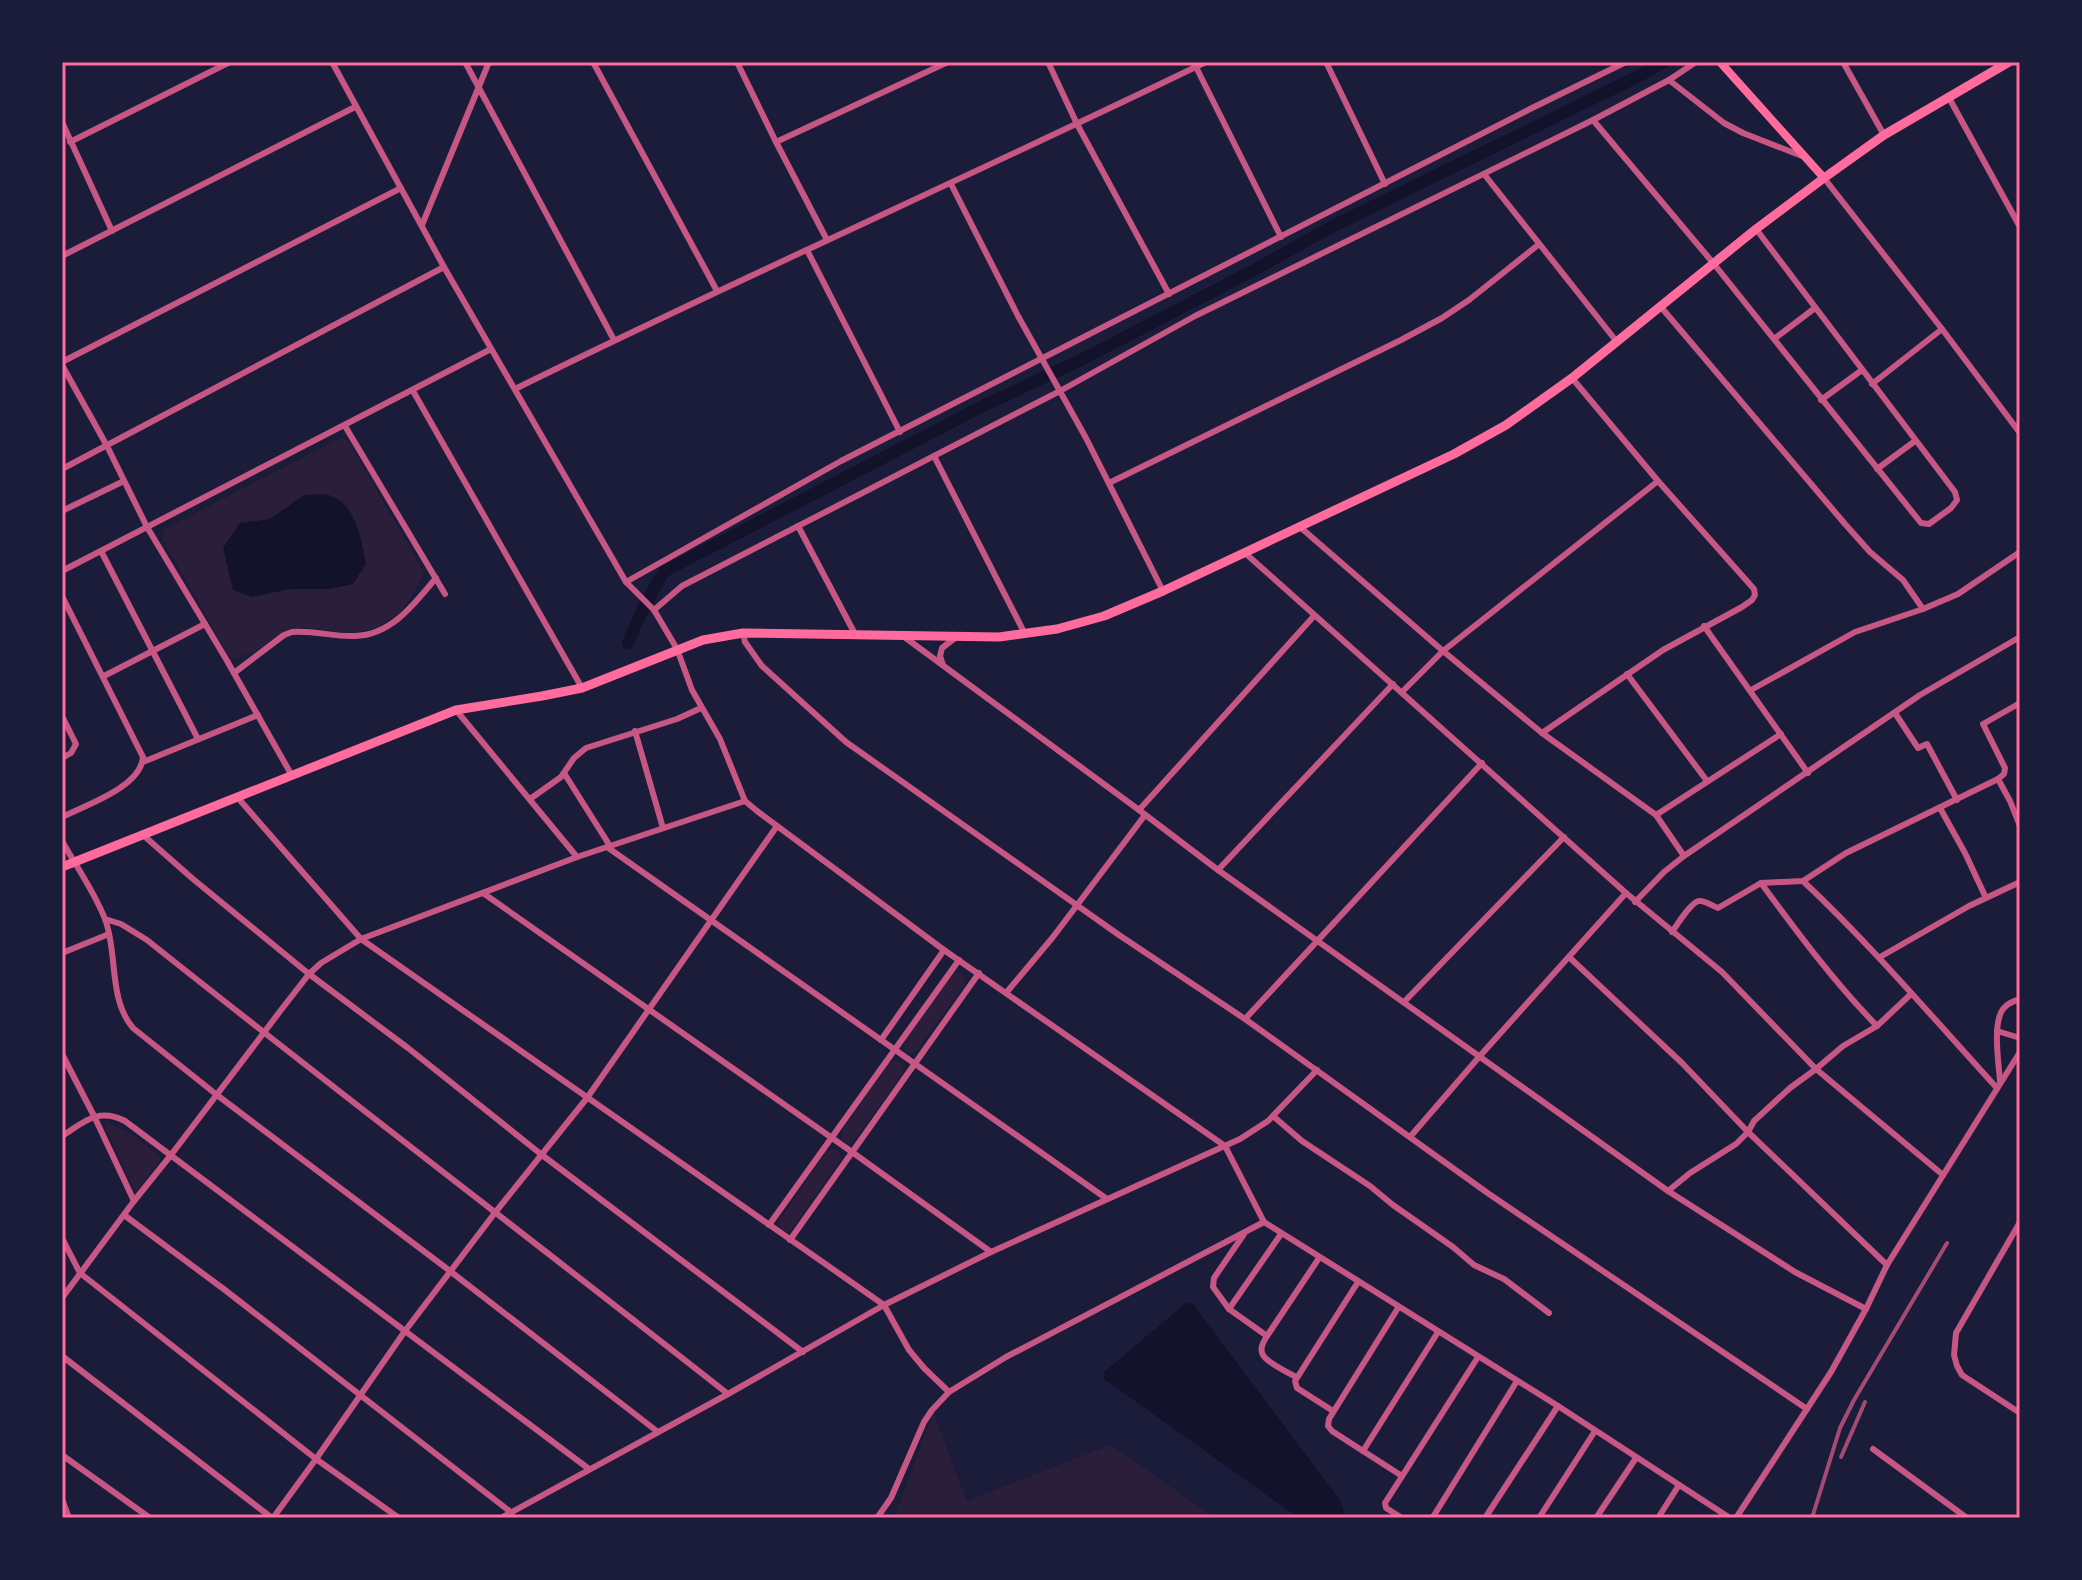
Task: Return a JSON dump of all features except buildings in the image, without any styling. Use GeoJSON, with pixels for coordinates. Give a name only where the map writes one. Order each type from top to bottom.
{"type":"FeatureCollection","features":[{"type":"Feature","properties":{"kind":"main road"},"geometry":{"type":"LineString","coordinates":[[1720,62],[1824,178]]}},
{"type":"Feature","properties":{"kind":"main road"},"geometry":{"type":"LineString","coordinates":[[62,867],[456,710],[582,688],[703,640],[743,633],[999,637],[1057,629],[1104,616],[1300,527],[1506,425],[1572,378],[1824,178],[1990,66],[2009,62]]}},
{"type":"Feature","properties":{"kind":"street"},"geometry":{"type":"LineString","coordinates":[[70,142],[230,62]]}},
{"type":"Feature","properties":{"kind":"street"},"geometry":{"type":"LineString","coordinates":[[332,62],[444,267],[626,582],[652,608],[677,649],[692,690],[720,739],[745,801],[944,950],[1225,1146],[1264,1222],[1733,1518],[1831,1372],[1887,1265],[2020,1052]]}},
{"type":"Feature","properties":{"kind":"street"},"geometry":{"type":"LineString","coordinates":[[465,62],[614,340]]}},
{"type":"Feature","properties":{"kind":"street"},"geometry":{"type":"LineString","coordinates":[[421,226],[489,62]]}},
{"type":"Feature","properties":{"kind":"street"},"geometry":{"type":"LineString","coordinates":[[593,62],[717,291]]}},
{"type":"Feature","properties":{"kind":"street"},"geometry":{"type":"LineString","coordinates":[[737,62],[827,240]]}},
{"type":"Feature","properties":{"kind":"street"},"geometry":{"type":"LineString","coordinates":[[776,142],[948,62]]}},
{"type":"Feature","properties":{"kind":"street"},"geometry":{"type":"LineString","coordinates":[[1048,62],[1077,124],[1169,294]]}},
{"type":"Feature","properties":{"kind":"street"},"geometry":{"type":"LineString","coordinates":[[515,389],[1206,62]]}},
{"type":"Feature","properties":{"kind":"street"},"geometry":{"type":"LineString","coordinates":[[1326,62],[1385,184]]}},
{"type":"Feature","properties":{"kind":"street"},"geometry":{"type":"LineString","coordinates":[[626,582],[841,461],[1043,363],[1169,294],[1626,62]]}},
{"type":"Feature","properties":{"kind":"street"},"geometry":{"type":"LineString","coordinates":[[652,608],[682,586],[1195,316],[1593,120],[1669,80],[1696,62]]}},
{"type":"Feature","properties":{"kind":"street"},"geometry":{"type":"LineString","coordinates":[[1843,62],[1884,135]]}},
{"type":"Feature","properties":{"kind":"street"},"geometry":{"type":"LineString","coordinates":[[1196,67],[1281,237]]}},
{"type":"Feature","properties":{"kind":"street"},"geometry":{"type":"LineString","coordinates":[[1669,80],[1724,123],[1802,156]]}},
{"type":"Feature","properties":{"kind":"street"},"geometry":{"type":"LineString","coordinates":[[1948,96],[2020,227]]}},
{"type":"Feature","properties":{"kind":"street"},"geometry":{"type":"LineString","coordinates":[[62,256],[355,107]]}},
{"type":"Feature","properties":{"kind":"street"},"geometry":{"type":"LineString","coordinates":[[1593,120],[1714,264],[1921,523],[1929,524],[1951,508],[1957,497],[1756,229]]}},
{"type":"Feature","properties":{"kind":"street"},"geometry":{"type":"LineString","coordinates":[[62,122],[112,231]]}},
{"type":"Feature","properties":{"kind":"street"},"geometry":{"type":"LineString","coordinates":[[1484,174],[1617,342]]}},
{"type":"Feature","properties":{"kind":"street"},"geometry":{"type":"LineString","coordinates":[[1824,178],[2020,433]]}},
{"type":"Feature","properties":{"kind":"street"},"geometry":{"type":"LineString","coordinates":[[951,184],[1163,591]]}},
{"type":"Feature","properties":{"kind":"street"},"geometry":{"type":"LineString","coordinates":[[291,774],[147,527],[62,364],[401,188]]}},
{"type":"Feature","properties":{"kind":"street"},"geometry":{"type":"LineString","coordinates":[[1109,483],[1442,318],[1538,245]]}},
{"type":"Feature","properties":{"kind":"street"},"geometry":{"type":"LineString","coordinates":[[807,250],[900,432]]}},
{"type":"Feature","properties":{"kind":"street"},"geometry":{"type":"LineString","coordinates":[[62,469],[444,267]]}},
{"type":"Feature","properties":{"kind":"street"},"geometry":{"type":"LineString","coordinates":[[1661,307],[1845,524],[1870,552],[1903,580],[1923,609]]}},
{"type":"Feature","properties":{"kind":"street"},"geometry":{"type":"LineString","coordinates":[[1774,339],[1815,308]]}},
{"type":"Feature","properties":{"kind":"street"},"geometry":{"type":"LineString","coordinates":[[1872,384],[1942,329]]}},
{"type":"Feature","properties":{"kind":"street"},"geometry":{"type":"LineString","coordinates":[[62,571],[491,349]]}},
{"type":"Feature","properties":{"kind":"street"},"geometry":{"type":"LineString","coordinates":[[1821,400],[1862,370]]}},
{"type":"Feature","properties":{"kind":"street"},"geometry":{"type":"LineString","coordinates":[[1542,733],[1663,650],[1748,603],[1755,595],[1754,589],[1572,378]]}},
{"type":"Feature","properties":{"kind":"street"},"geometry":{"type":"LineString","coordinates":[[413,391],[582,688]]}},
{"type":"Feature","properties":{"kind":"street"},"geometry":{"type":"LineString","coordinates":[[345,426],[445,594]]}},
{"type":"Feature","properties":{"kind":"street"},"geometry":{"type":"LineString","coordinates":[[1877,469],[1915,441]]}},
{"type":"Feature","properties":{"kind":"street"},"geometry":{"type":"LineString","coordinates":[[934,456],[1025,634]]}},
{"type":"Feature","properties":{"kind":"street"},"geometry":{"type":"LineString","coordinates":[[62,511],[124,481]]}},
{"type":"Feature","properties":{"kind":"street"},"geometry":{"type":"LineString","coordinates":[[1402,692],[1443,651],[1658,481]]}},
{"type":"Feature","properties":{"kind":"street"},"geometry":{"type":"LineString","coordinates":[[798,526],[855,634]]}},
{"type":"Feature","properties":{"kind":"street"},"geometry":{"type":"LineString","coordinates":[[1300,527],[1542,733],[1656,815],[1684,856]]}},
{"type":"Feature","properties":{"kind":"street"},"geometry":{"type":"LineString","coordinates":[[101,551],[198,739]]}},
{"type":"Feature","properties":{"kind":"street"},"geometry":{"type":"LineString","coordinates":[[1751,690],[1855,632],[1958,594],[2020,552]]}},
{"type":"Feature","properties":{"kind":"street"},"geometry":{"type":"LineString","coordinates":[[1245,553],[1635,902],[1722,972],[1816,1069],[1943,1175]]}},
{"type":"Feature","properties":{"kind":"street"},"geometry":{"type":"LineString","coordinates":[[234,673],[292,632],[354,637],[379,631],[407,612],[436,578]]}},
{"type":"Feature","properties":{"kind":"street"},"geometry":{"type":"LineString","coordinates":[[62,596],[141,750],[143,762],[141,769],[127,783],[62,817]]}},
{"type":"Feature","properties":{"kind":"street"},"geometry":{"type":"LineString","coordinates":[[1139,810],[1314,616]]}},
{"type":"Feature","properties":{"kind":"street"},"geometry":{"type":"LineString","coordinates":[[104,676],[205,624]]}},
{"type":"Feature","properties":{"kind":"street"},"geometry":{"type":"LineString","coordinates":[[1704,626],[1808,773]]}},
{"type":"Feature","properties":{"kind":"street"},"geometry":{"type":"LineString","coordinates":[[743,633],[745,642],[762,666],[846,742],[1076,905],[1245,1019],[1489,1194],[1807,1409]]}},
{"type":"Feature","properties":{"kind":"street"},"geometry":{"type":"LineString","coordinates":[[901,635],[1218,870],[1668,1191],[1795,1272],[1866,1309]]}},
{"type":"Feature","properties":{"kind":"street"},"geometry":{"type":"LineString","coordinates":[[1635,902],[1684,856],[1932,688],[2020,637]]}},
{"type":"Feature","properties":{"kind":"street"},"geometry":{"type":"LineString","coordinates":[[945,668],[940,656],[942,648],[955,638]]}},
{"type":"Feature","properties":{"kind":"street"},"geometry":{"type":"LineString","coordinates":[[1627,674],[1707,781]]}},
{"type":"Feature","properties":{"kind":"street"},"geometry":{"type":"LineString","coordinates":[[1218,870],[1393,684]]}},
{"type":"Feature","properties":{"kind":"street"},"geometry":{"type":"LineString","coordinates":[[1672,932],[1692,905],[1699,901],[1718,908],[1761,883],[1803,881],[1846,853],[2000,778],[2005,768],[1983,724],[2020,703]]}},
{"type":"Feature","properties":{"kind":"street"},"geometry":{"type":"LineString","coordinates":[[530,799],[553,784],[586,748],[677,719],[701,708]]}},
{"type":"Feature","properties":{"kind":"street"},"geometry":{"type":"LineString","coordinates":[[456,710],[577,857]]}},
{"type":"Feature","properties":{"kind":"street"},"geometry":{"type":"LineString","coordinates":[[1895,713],[1918,748],[1927,744],[1957,800]]}},
{"type":"Feature","properties":{"kind":"street"},"geometry":{"type":"LineString","coordinates":[[143,762],[258,715]]}},
{"type":"Feature","properties":{"kind":"street"},"geometry":{"type":"LineString","coordinates":[[62,716],[76,744],[74,750],[62,758]]}},
{"type":"Feature","properties":{"kind":"street"},"geometry":{"type":"LineString","coordinates":[[635,731],[663,828]]}},
{"type":"Feature","properties":{"kind":"street"},"geometry":{"type":"LineString","coordinates":[[1656,815],[1781,734]]}},
{"type":"Feature","properties":{"kind":"street"},"geometry":{"type":"LineString","coordinates":[[1245,1019],[1482,763]]}},
{"type":"Feature","properties":{"kind":"street"},"geometry":{"type":"LineString","coordinates":[[564,773],[608,846],[1107,1199]]}},
{"type":"Feature","properties":{"kind":"street"},"geometry":{"type":"LineString","coordinates":[[2000,778],[2020,826]]}},
{"type":"Feature","properties":{"kind":"street"},"geometry":{"type":"LineString","coordinates":[[238,798],[361,939],[884,1305],[909,1350],[949,1392]]}},
{"type":"Feature","properties":{"kind":"street"},"geometry":{"type":"LineString","coordinates":[[62,1298],[309,974],[321,963],[361,939],[577,857],[745,801]]}},
{"type":"Feature","properties":{"kind":"street"},"geometry":{"type":"LineString","coordinates":[[1940,808],[1986,898]]}},
{"type":"Feature","properties":{"kind":"street"},"geometry":{"type":"LineString","coordinates":[[1006,993],[1145,815]]}},
{"type":"Feature","properties":{"kind":"street"},"geometry":{"type":"LineString","coordinates":[[62,1356],[273,1518],[405,1331],[587,1098],[777,826]]}},
{"type":"Feature","properties":{"kind":"street"},"geometry":{"type":"LineString","coordinates":[[143,835],[309,974],[803,1352]]}},
{"type":"Feature","properties":{"kind":"street"},"geometry":{"type":"LineString","coordinates":[[1404,1002],[1564,837]]}},
{"type":"Feature","properties":{"kind":"street"},"geometry":{"type":"LineString","coordinates":[[62,841],[105,919],[127,1021],[217,1095],[658,1432]]}},
{"type":"Feature","properties":{"kind":"street"},"geometry":{"type":"LineString","coordinates":[[1803,881],[1880,957],[1911,994],[1999,1085]]}},
{"type":"Feature","properties":{"kind":"street"},"geometry":{"type":"LineString","coordinates":[[1880,957],[2020,882]]}},
{"type":"Feature","properties":{"kind":"street"},"geometry":{"type":"LineString","coordinates":[[1761,883],[1857,1007],[1877,1026]]}},
{"type":"Feature","properties":{"kind":"street"},"geometry":{"type":"LineString","coordinates":[[483,893],[991,1252]]}},
{"type":"Feature","properties":{"kind":"street"},"geometry":{"type":"LineString","coordinates":[[1410,1137],[1626,893]]}},
{"type":"Feature","properties":{"kind":"street"},"geometry":{"type":"LineString","coordinates":[[105,919],[141,935],[728,1394]]}},
{"type":"Feature","properties":{"kind":"street"},"geometry":{"type":"LineString","coordinates":[[62,953],[109,934]]}},
{"type":"Feature","properties":{"kind":"street"},"geometry":{"type":"LineString","coordinates":[[881,1040],[944,950]]}},
{"type":"Feature","properties":{"kind":"street"},"geometry":{"type":"LineString","coordinates":[[1569,957],[1682,1063],[1748,1132],[1887,1265]]}},
{"type":"Feature","properties":{"kind":"street"},"geometry":{"type":"LineString","coordinates":[[769,1225],[959,960]]}},
{"type":"Feature","properties":{"kind":"street"},"geometry":{"type":"LineString","coordinates":[[790,1240],[979,973]]}},
{"type":"Feature","properties":{"kind":"street"},"geometry":{"type":"LineString","coordinates":[[1668,1191],[1699,1167],[1724,1153],[1790,1088],[1843,1046],[1877,1026],[1911,994]]}},
{"type":"Feature","properties":{"kind":"street"},"geometry":{"type":"LineString","coordinates":[[1999,1085],[1997,1031],[2001,1011],[2020,999]]}},
{"type":"Feature","properties":{"kind":"street"},"geometry":{"type":"LineString","coordinates":[[1997,1031],[2020,1038]]}},
{"type":"Feature","properties":{"kind":"street"},"geometry":{"type":"LineString","coordinates":[[62,1054],[134,1201]]}},
{"type":"Feature","properties":{"kind":"street"},"geometry":{"type":"LineString","coordinates":[[501,1518],[884,1305],[1259,1128],[1317,1070]]}},
{"type":"Feature","properties":{"kind":"street"},"geometry":{"type":"LineString","coordinates":[[62,1136],[94,1116],[119,1118],[589,1469]]}},
{"type":"Feature","properties":{"kind":"street"},"geometry":{"type":"LineString","coordinates":[[1273,1116],[1310,1147],[1370,1186],[1474,1265],[1504,1279],[1549,1313]]}},
{"type":"Feature","properties":{"kind":"street"},"geometry":{"type":"LineString","coordinates":[[124,1215],[512,1513]]}},
{"type":"Feature","properties":{"kind":"street"},"geometry":{"type":"LineString","coordinates":[[877,1518],[898,1484],[924,1422],[949,1392],[1006,1357],[1264,1222]]}},
{"type":"Feature","properties":{"kind":"street"},"geometry":{"type":"LineString","coordinates":[[2020,1222],[1956,1333],[1954,1355],[1962,1375],[2020,1413]]}},
{"type":"Feature","properties":{"kind":"street"},"geometry":{"type":"LineString","coordinates":[[1245,1234],[1213,1283],[1215,1292],[1229,1309],[1267,1336]]}},
{"type":"Feature","properties":{"kind":"street"},"geometry":{"type":"LineString","coordinates":[[1229,1309],[1281,1234]]}},
{"type":"Feature","properties":{"kind":"street"},"geometry":{"type":"LineString","coordinates":[[62,1238],[80,1273],[316,1459],[399,1518]]}},
{"type":"Feature","properties":{"kind":"street"},"geometry":{"type":"LineString","coordinates":[[1319,1258],[1262,1348],[1263,1355],[1295,1381],[1297,1388],[1333,1411]]}},
{"type":"Feature","properties":{"kind":"street"},"geometry":{"type":"LineString","coordinates":[[1295,1381],[1358,1282]]}},
{"type":"Feature","properties":{"kind":"street"},"geometry":{"type":"LineString","coordinates":[[1398,1308],[1328,1423],[1329,1429],[1402,1476]]}},
{"type":"Feature","properties":{"kind":"street"},"geometry":{"type":"LineString","coordinates":[[1363,1451],[1438,1332]]}},
{"type":"Feature","properties":{"kind":"street"},"geometry":{"type":"LineString","coordinates":[[1402,1518],[1384,1505],[1478,1357]]}},
{"type":"Feature","properties":{"kind":"street"},"geometry":{"type":"LineString","coordinates":[[1433,1518],[1517,1381]]}},
{"type":"Feature","properties":{"kind":"street"},"geometry":{"type":"LineString","coordinates":[[1485,1518],[1558,1406]]}},
{"type":"Feature","properties":{"kind":"street"},"geometry":{"type":"LineString","coordinates":[[1539,1518],[1595,1431]]}},
{"type":"Feature","properties":{"kind":"street"},"geometry":{"type":"LineString","coordinates":[[1873,1449],[1967,1518]]}},
{"type":"Feature","properties":{"kind":"street"},"geometry":{"type":"LineString","coordinates":[[62,1455],[150,1518]]}},
{"type":"Feature","properties":{"kind":"street"},"geometry":{"type":"LineString","coordinates":[[1596,1518],[1636,1458]]}},
{"type":"Feature","properties":{"kind":"street"},"geometry":{"type":"LineString","coordinates":[[1658,1518],[1679,1485]]}},
{"type":"Feature","properties":{"kind":"street"},"geometry":{"type":"LineString","coordinates":[[62,1499],[69,1518]]}},
{"type":"Feature","properties":{"kind":"shaded area"},"geometry":{"type":"Polygon","coordinates":[[[345,439],[423,571],[414,593],[400,613],[376,628],[354,633],[291,629],[254,653],[232,658],[162,539],[165,529],[336,440],[345,439]]]}},
{"type":"Feature","properties":{"kind":"shaded area"},"geometry":{"type":"Polygon","coordinates":[[[304,495],[331,496],[347,507],[352,515],[366,564],[353,584],[329,589],[290,589],[252,597],[233,590],[223,548],[240,523],[270,519],[304,495]]]}},
{"type":"Feature","properties":{"kind":"shaded area"},"geometry":{"type":"Polygon","coordinates":[[[957,972],[966,980],[965,984],[917,1051],[909,1054],[904,1048],[905,1041],[950,976],[957,972]]]}},
{"type":"Feature","properties":{"kind":"shaded area"},"geometry":{"type":"Polygon","coordinates":[[[896,1060],[903,1064],[904,1072],[854,1141],[849,1144],[843,1141],[842,1131],[890,1062],[896,1060]]]}},
{"type":"Feature","properties":{"kind":"shaded area"},"geometry":{"type":"Polygon","coordinates":[[[106,1122],[130,1133],[160,1157],[137,1190],[134,1190],[104,1124],[106,1122]]]}},
{"type":"Feature","properties":{"kind":"shaded area"},"geometry":{"type":"Polygon","coordinates":[[[834,1149],[840,1153],[841,1159],[791,1231],[785,1231],[779,1226],[779,1220],[827,1151],[834,1149]]]}},
{"type":"Feature","properties":{"kind":"shaded area"},"geometry":{"type":"Polygon","coordinates":[[[1186,1303],[1193,1304],[1341,1502],[1344,1512],[1338,1518],[1299,1518],[1104,1379],[1104,1372],[1186,1303]]]}},
{"type":"Feature","properties":{"kind":"shaded area"},"geometry":{"type":"Polygon","coordinates":[[[933,1412],[967,1501],[1110,1445],[1216,1518],[889,1518],[896,1514],[933,1412]]]}},
{"type":"Feature","properties":{"kind":"waterway"},"geometry":{"type":"LineString","coordinates":[[628,643],[644,606],[665,571],[983,406],[1085,358],[1333,226],[1663,62]]}},
{"type":"Feature","properties":{"kind":"railway"},"geometry":{"type":"LineString","coordinates":[[1812,1518],[1840,1428],[1947,1243]]}},
{"type":"Feature","properties":{"kind":"railway"},"geometry":{"type":"LineString","coordinates":[[1841,1457],[1865,1402]]}}]}
